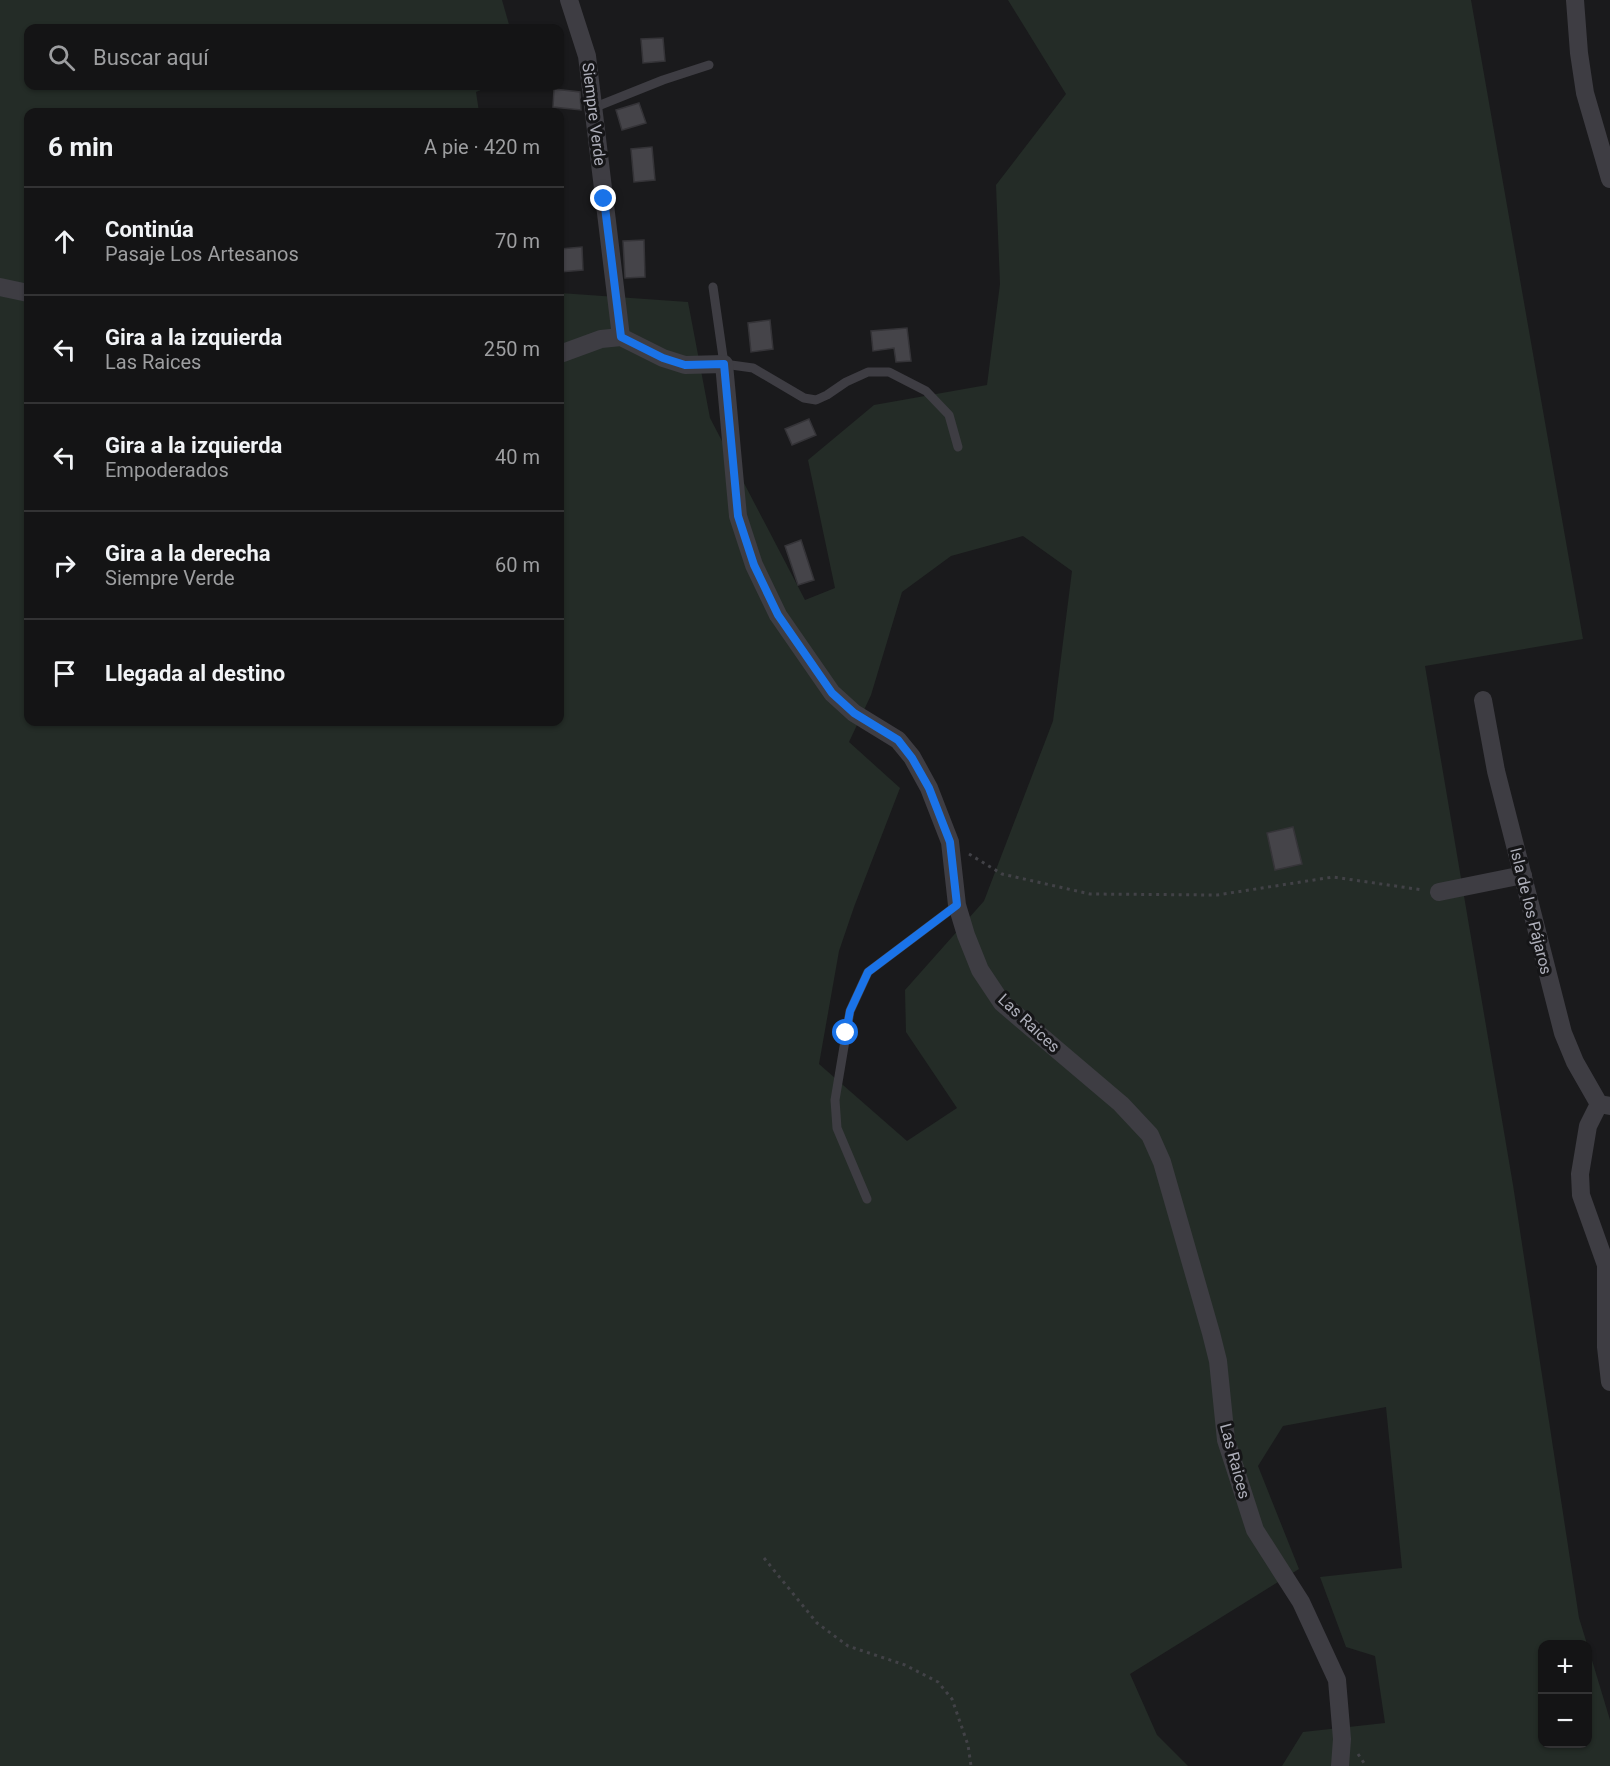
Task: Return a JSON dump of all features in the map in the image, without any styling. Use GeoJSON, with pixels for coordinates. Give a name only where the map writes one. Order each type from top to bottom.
{"type":"FeatureCollection","features":[{"type":"Feature","properties":{"kind":"street","name":"Siempre Verde"},"geometry":{"type":"LineString","coordinates":[[569,0],[587,56],[621,337]]}},
{"type":"Feature","properties":{"kind":"street"},"geometry":{"type":"LineString","coordinates":[[1575,0],[1579,53],[1586,93],[1610,179]]}},
{"type":"Feature","properties":{"kind":"street"},"geometry":{"type":"LineString","coordinates":[[0,287],[24,292]]}},
{"type":"Feature","properties":{"kind":"street"},"geometry":{"type":"LineString","coordinates":[[564,353],[601,339],[621,337],[663,358],[685,365],[724,364]]}},
{"type":"Feature","properties":{"kind":"street","name":"Las Raices"},"geometry":{"type":"LineString","coordinates":[[724,364],[738,516],[754,565],[778,615],[832,693],[854,713],[898,740],[912,758],[929,788],[950,842],[957,905],[966,935],[980,970],[1002,1003],[1120,1104],[1150,1135],[1161,1161],[1196,1279],[1215,1352],[1226,1440],[1255,1530],[1301,1602],[1337,1680],[1342,1739],[1340,1766]]}},
{"type":"Feature","properties":{"kind":"street","name":"Isla de los Pájaros"},"geometry":{"type":"LineString","coordinates":[[1483,700],[1496,771],[1545,970],[1563,1033],[1575,1062],[1604,1105]]}},
{"type":"Feature","properties":{"kind":"street"},"geometry":{"type":"LineString","coordinates":[[1439,892],[1523,875]]}},
{"type":"Feature","properties":{"kind":"street"},"geometry":{"type":"LineString","coordinates":[[1604,1105],[1588,1126],[1580,1174],[1581,1195],[1606,1265],[1606,1347],[1610,1382]]}},
{"type":"Feature","properties":{"kind":"lane"},"geometry":{"type":"LineString","coordinates":[[593,108],[663,80],[709,65]]}},
{"type":"Feature","properties":{"kind":"lane","name":"Las Raices"},"geometry":{"type":"LineString","coordinates":[[713,287],[724,364]]}},
{"type":"Feature","properties":{"kind":"lane"},"geometry":{"type":"LineString","coordinates":[[724,364],[753,368],[804,398],[816,400],[868,372],[889,372],[926,391],[949,415],[958,447]]}},
{"type":"Feature","properties":{"kind":"lane"},"geometry":{"type":"LineString","coordinates":[[867,1199],[837,1128],[836,1118],[835,1100],[850,1011],[868,972],[957,905]]}},
{"type":"Feature","properties":{"kind":"path"},"geometry":{"type":"LineString","coordinates":[[950,842],[1002,874],[1090,894],[1217,895],[1332,877],[1439,892]]}},
{"type":"Feature","properties":{"kind":"path"},"geometry":{"type":"LineString","coordinates":[[764,1558],[817,1623],[848,1646],[905,1665],[938,1682],[952,1699],[968,1745],[971,1766]]}},
{"type":"Feature","properties":{"kind":"shaded area"},"geometry":{"type":"Polygon","coordinates":[[[0,0],[502,0],[509,24],[24,24],[24,90],[481,90],[476,92],[478,108],[24,108],[24,726],[564,726],[564,293],[688,302],[710,418],[805,600],[835,588],[808,460],[874,405],[987,385],[1000,284],[996,185],[1066,94],[1008,0],[1471,0],[1583,639],[1425,666],[1513,1185],[1579,1618],[1586,1640],[1538,1640],[1538,1748],[1592,1748],[1592,1660],[1610,1720],[1610,1766],[1282,1766],[1303,1732],[1385,1723],[1375,1656],[1346,1647],[1320,1577],[1402,1568],[1386,1407],[1283,1426],[1258,1466],[1299,1569],[1130,1674],[1157,1735],[1188,1766],[0,1766],[0,0]],[[1023,536],[951,556],[902,592],[871,695],[849,742],[900,788],[839,951],[819,1064],[907,1141],[957,1108],[906,1032],[905,990],[984,901],[1053,721],[1072,571],[1023,536]]]}},
{"type":"Feature","properties":{"kind":"building"},"geometry":{"type":"Polygon","coordinates":[[[663,38],[665,61],[643,63],[641,39],[663,38]]]}},
{"type":"Feature","properties":{"kind":"building"},"geometry":{"type":"Polygon","coordinates":[[[554,90],[580,92],[581,110],[553,107],[554,90]]]}},
{"type":"Feature","properties":{"kind":"building"},"geometry":{"type":"Polygon","coordinates":[[[639,103],[646,123],[622,130],[616,110],[639,103]]]}},
{"type":"Feature","properties":{"kind":"building"},"geometry":{"type":"Polygon","coordinates":[[[652,147],[655,180],[634,182],[631,149],[652,147]]]}},
{"type":"Feature","properties":{"kind":"building"},"geometry":{"type":"Polygon","coordinates":[[[644,240],[645,277],[625,278],[623,241],[644,240]]]}},
{"type":"Feature","properties":{"kind":"building"},"geometry":{"type":"Polygon","coordinates":[[[582,247],[583,270],[564,272],[564,249],[582,247]]]}},
{"type":"Feature","properties":{"kind":"building"},"geometry":{"type":"Polygon","coordinates":[[[770,320],[773,349],[751,352],[748,323],[770,320]]]}},
{"type":"Feature","properties":{"kind":"building"},"geometry":{"type":"Polygon","coordinates":[[[907,328],[911,361],[896,362],[894,348],[873,351],[871,331],[907,328]]]}},
{"type":"Feature","properties":{"kind":"building"},"geometry":{"type":"Polygon","coordinates":[[[809,419],[816,435],[792,445],[785,429],[809,419]]]}},
{"type":"Feature","properties":{"kind":"building"},"geometry":{"type":"Polygon","coordinates":[[[801,540],[814,580],[798,585],[785,546],[801,540]]]}},
{"type":"Feature","properties":{"kind":"building"},"geometry":{"type":"Polygon","coordinates":[[[1293,827],[1302,864],[1275,870],[1267,833],[1293,827]]]}},
{"type":"Feature","properties":{"kind":"route"},"geometry":{"type":"LineString","coordinates":[[604,199],[621,337],[663,358],[685,365],[724,364],[738,516],[754,565],[778,615],[832,693],[854,713],[898,740],[912,758],[929,788],[950,842],[957,905],[868,972],[850,1011],[846,1033]]}}]}
